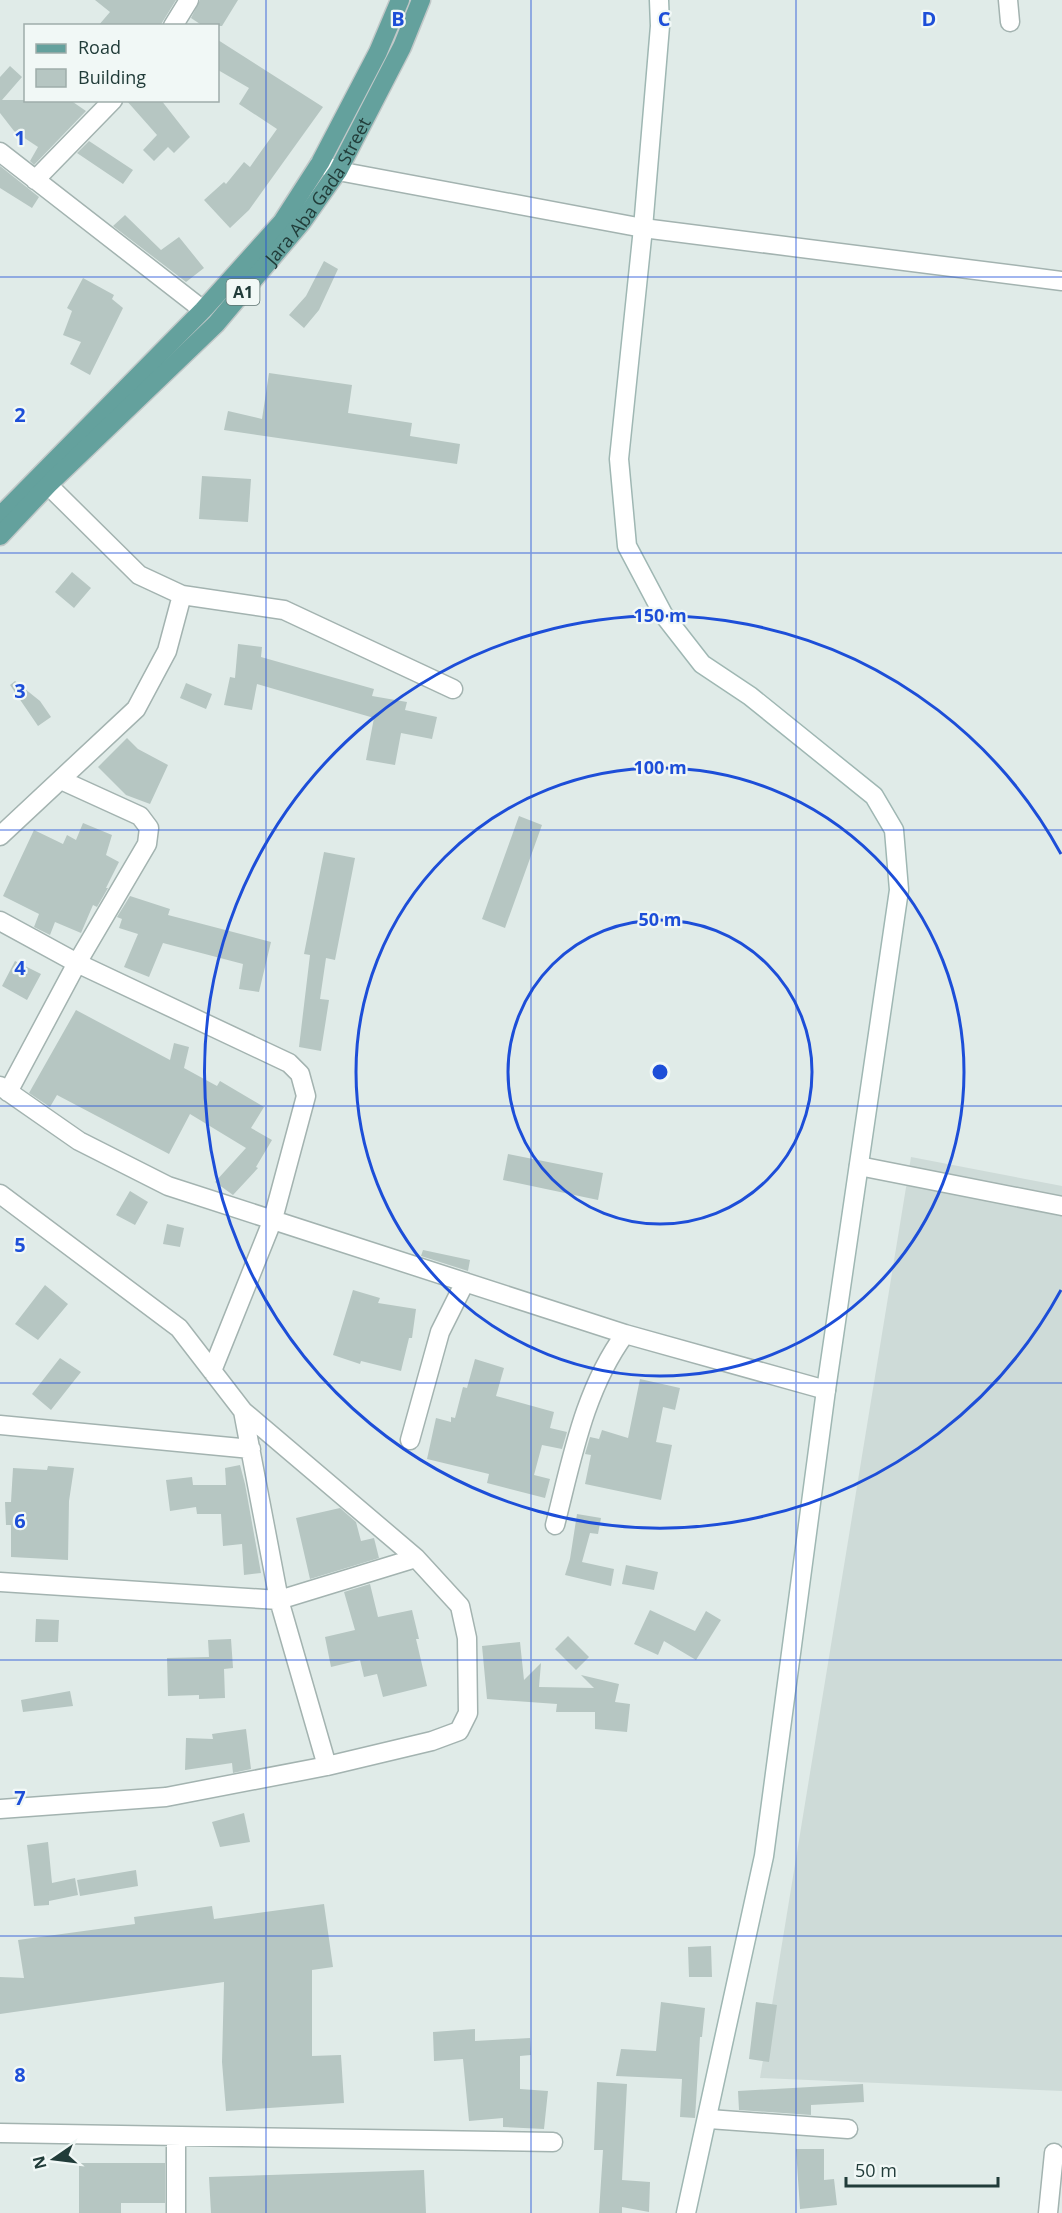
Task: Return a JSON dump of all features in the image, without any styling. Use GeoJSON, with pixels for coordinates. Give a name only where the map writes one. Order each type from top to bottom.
{"type":"FeatureCollection","features":[{"type":"Feature","properties":{"kind":"main road","name":"Jara Aba Gada Street"},"geometry":{"type":"LineString","coordinates":[[0,516],[203,310],[282,222],[320,164],[378,52],[400,0]]}},
{"type":"Feature","properties":{"kind":"main road","name":"Jara Aba Gada Street"},"geometry":{"type":"LineString","coordinates":[[0,536],[48,485],[216,324],[302,222],[338,171],[402,48],[421,0]]}},
{"type":"Feature","properties":{"kind":"street"},"geometry":{"type":"LineString","coordinates":[[174,24],[189,0]]}},
{"type":"Feature","properties":{"kind":"street"},"geometry":{"type":"LineString","coordinates":[[659,0],[660,26],[643,228],[619,459],[627,546],[663,614],[702,664],[750,696],[874,796],[894,830],[899,890],[826,1390],[764,1856],[709,2119],[686,2213]]}},
{"type":"Feature","properties":{"kind":"street"},"geometry":{"type":"LineString","coordinates":[[1008,0],[1010,22]]}},
{"type":"Feature","properties":{"kind":"street"},"geometry":{"type":"LineString","coordinates":[[35,180],[111,102]]}},
{"type":"Feature","properties":{"kind":"street"},"geometry":{"type":"LineString","coordinates":[[0,152],[203,310]]}},
{"type":"Feature","properties":{"kind":"street"},"geometry":{"type":"LineString","coordinates":[[320,164],[338,171],[643,228],[1062,281]]}},
{"type":"Feature","properties":{"kind":"street"},"geometry":{"type":"LineString","coordinates":[[48,485],[138,575],[182,595],[284,609],[453,690]]}},
{"type":"Feature","properties":{"kind":"street"},"geometry":{"type":"LineString","coordinates":[[0,836],[136,709],[167,651],[182,595]]}},
{"type":"Feature","properties":{"kind":"street"},"geometry":{"type":"LineString","coordinates":[[61,780],[140,816],[149,828],[147,844],[4,1089],[79,1141],[168,1186],[625,1334],[826,1390]]}},
{"type":"Feature","properties":{"kind":"street"},"geometry":{"type":"LineString","coordinates":[[0,921],[77,963],[289,1064],[300,1074],[306,1096],[273,1219],[212,1371]]}},
{"type":"Feature","properties":{"kind":"street"},"geometry":{"type":"LineString","coordinates":[[859,1166],[1062,1206]]}},
{"type":"Feature","properties":{"kind":"street"},"geometry":{"type":"LineString","coordinates":[[0,1194],[179,1328],[243,1411],[416,1558],[460,1606],[467,1638],[468,1713],[459,1731],[432,1741],[327,1766],[166,1797],[0,1809]]}},
{"type":"Feature","properties":{"kind":"street"},"geometry":{"type":"LineString","coordinates":[[410,1440],[440,1332],[465,1282]]}},
{"type":"Feature","properties":{"kind":"street"},"geometry":{"type":"LineString","coordinates":[[555,1525],[583,1417],[608,1358],[625,1334]]}},
{"type":"Feature","properties":{"kind":"street"},"geometry":{"type":"LineString","coordinates":[[243,1411],[279,1600],[327,1766]]}},
{"type":"Feature","properties":{"kind":"street"},"geometry":{"type":"LineString","coordinates":[[0,1435],[0,1425],[251,1449]]}},
{"type":"Feature","properties":{"kind":"street"},"geometry":{"type":"LineString","coordinates":[[0,1582],[279,1600],[416,1558]]}},
{"type":"Feature","properties":{"kind":"street"},"geometry":{"type":"LineString","coordinates":[[709,2119],[848,2129]]}},
{"type":"Feature","properties":{"kind":"street"},"geometry":{"type":"LineString","coordinates":[[0,2133],[553,2142]]}},
{"type":"Feature","properties":{"kind":"street"},"geometry":{"type":"LineString","coordinates":[[176,2136],[176,2213]]}},
{"type":"Feature","properties":{"kind":"street"},"geometry":{"type":"LineString","coordinates":[[1048,2213],[1054,2153]]}},
{"type":"Feature","properties":{"kind":"shaded area"},"geometry":{"type":"Polygon","coordinates":[[[911,1157],[1062,1186],[1062,2091],[760,2078],[911,1157]]]}},
{"type":"Feature","properties":{"kind":"building"},"geometry":{"type":"Polygon","coordinates":[[[95,0],[176,0],[161,24],[100,24],[110,12],[95,0]]]}},
{"type":"Feature","properties":{"kind":"building"},"geometry":{"type":"Polygon","coordinates":[[[200,0],[238,0],[222,26],[200,24],[191,18],[200,0]]]}},
{"type":"Feature","properties":{"kind":"building"},"geometry":{"type":"Polygon","coordinates":[[[219,41],[323,107],[249,210],[230,228],[204,200],[224,182],[226,184],[244,162],[250,167],[277,129],[239,104],[249,88],[219,71],[219,41]]]}},
{"type":"Feature","properties":{"kind":"building"},"geometry":{"type":"Polygon","coordinates":[[[10,66],[22,77],[2,100],[73,102],[86,111],[34,165],[30,161],[38,147],[14,131],[0,113],[0,77],[10,66]]]}},
{"type":"Feature","properties":{"kind":"building"},"geometry":{"type":"Polygon","coordinates":[[[128,102],[163,102],[190,137],[174,153],[168,147],[154,161],[143,150],[157,135],[128,102]]]}},
{"type":"Feature","properties":{"kind":"building"},"geometry":{"type":"Polygon","coordinates":[[[89,141],[133,170],[123,184],[77,153],[89,141]]]}},
{"type":"Feature","properties":{"kind":"building"},"geometry":{"type":"Polygon","coordinates":[[[0,166],[39,197],[32,208],[0,188],[0,166]]]}},
{"type":"Feature","properties":{"kind":"building"},"geometry":{"type":"Polygon","coordinates":[[[125,215],[161,250],[179,237],[204,268],[186,282],[113,226],[125,215]]]}},
{"type":"Feature","properties":{"kind":"building"},"geometry":{"type":"Polygon","coordinates":[[[324,261],[338,269],[319,310],[304,328],[289,315],[306,296],[324,261]]]}},
{"type":"Feature","properties":{"kind":"building"},"geometry":{"type":"Polygon","coordinates":[[[83,278],[114,295],[112,299],[123,308],[90,375],[70,364],[81,342],[63,335],[72,311],[67,308],[83,278]]]}},
{"type":"Feature","properties":{"kind":"building"},"geometry":{"type":"Polygon","coordinates":[[[269,373],[352,385],[348,413],[412,423],[410,436],[460,444],[457,464],[224,430],[228,411],[262,419],[269,373]]]}},
{"type":"Feature","properties":{"kind":"building"},"geometry":{"type":"Polygon","coordinates":[[[202,476],[251,479],[248,522],[199,519],[202,476]]]}},
{"type":"Feature","properties":{"kind":"building"},"geometry":{"type":"Polygon","coordinates":[[[72,572],[91,588],[74,608],[55,592],[72,572]]]}},
{"type":"Feature","properties":{"kind":"building"},"geometry":{"type":"Polygon","coordinates":[[[238,644],[262,647],[261,657],[374,689],[372,696],[407,702],[405,710],[437,717],[432,739],[401,733],[395,765],[366,760],[374,718],[257,684],[252,710],[224,705],[230,677],[235,678],[238,644]]]}},
{"type":"Feature","properties":{"kind":"building"},"geometry":{"type":"Polygon","coordinates":[[[15,681],[40,701],[51,717],[38,726],[10,685],[15,681]]]}},
{"type":"Feature","properties":{"kind":"building"},"geometry":{"type":"Polygon","coordinates":[[[186,683],[212,694],[206,709],[180,698],[186,683]]]}},
{"type":"Feature","properties":{"kind":"building"},"geometry":{"type":"Polygon","coordinates":[[[127,738],[138,749],[168,765],[150,804],[126,795],[98,767],[127,738]]]}},
{"type":"Feature","properties":{"kind":"building"},"geometry":{"type":"Polygon","coordinates":[[[519,816],[542,825],[505,928],[482,919],[519,816]]]}},
{"type":"Feature","properties":{"kind":"building"},"geometry":{"type":"Polygon","coordinates":[[[83,823],[112,835],[106,855],[119,862],[97,907],[93,905],[81,933],[55,922],[50,935],[34,927],[39,914],[3,896],[34,830],[63,844],[67,835],[76,840],[83,823]]]}},
{"type":"Feature","properties":{"kind":"building"},"geometry":{"type":"Polygon","coordinates":[[[324,852],[355,858],[335,960],[326,958],[320,999],[329,1000],[321,1051],[299,1047],[310,955],[304,954],[324,852]]]}},
{"type":"Feature","properties":{"kind":"building"},"geometry":{"type":"Polygon","coordinates":[[[130,896],[170,909],[168,915],[271,942],[259,992],[239,989],[243,964],[163,943],[149,977],[124,967],[138,934],[119,928],[122,919],[117,917],[130,896]]]}},
{"type":"Feature","properties":{"kind":"building"},"geometry":{"type":"Polygon","coordinates":[[[15,961],[41,974],[27,1000],[2,986],[15,961]]]}},
{"type":"Feature","properties":{"kind":"building"},"geometry":{"type":"Polygon","coordinates":[[[76,1010],[170,1060],[174,1043],[189,1047],[184,1068],[217,1086],[220,1081],[264,1107],[251,1128],[272,1140],[256,1167],[258,1168],[233,1195],[215,1182],[246,1148],[190,1114],[169,1154],[57,1095],[50,1107],[29,1093],[76,1010]]]}},
{"type":"Feature","properties":{"kind":"building"},"geometry":{"type":"Polygon","coordinates":[[[508,1154],[603,1173],[598,1200],[503,1180],[508,1154]]]}},
{"type":"Feature","properties":{"kind":"building"},"geometry":{"type":"Polygon","coordinates":[[[130,1191],[148,1202],[135,1225],[116,1215],[130,1191]]]}},
{"type":"Feature","properties":{"kind":"building"},"geometry":{"type":"Polygon","coordinates":[[[167,1224],[184,1228],[180,1247],[163,1244],[167,1224]]]}},
{"type":"Feature","properties":{"kind":"building"},"geometry":{"type":"Polygon","coordinates":[[[423,1250],[470,1260],[468,1271],[421,1256],[423,1250]]]}},
{"type":"Feature","properties":{"kind":"building"},"geometry":{"type":"Polygon","coordinates":[[[45,1285],[68,1304],[38,1340],[15,1324],[45,1285]]]}},
{"type":"Feature","properties":{"kind":"building"},"geometry":{"type":"Polygon","coordinates":[[[353,1290],[380,1298],[378,1303],[416,1309],[412,1338],[409,1338],[401,1371],[361,1361],[360,1364],[333,1355],[353,1290]]]}},
{"type":"Feature","properties":{"kind":"building"},"geometry":{"type":"Polygon","coordinates":[[[60,1358],[81,1372],[51,1410],[32,1394],[60,1358]]]}},
{"type":"Feature","properties":{"kind":"building"},"geometry":{"type":"Polygon","coordinates":[[[475,1359],[504,1368],[496,1396],[554,1412],[550,1428],[567,1432],[562,1449],[542,1445],[534,1475],[550,1479],[545,1498],[487,1483],[489,1474],[427,1459],[436,1418],[451,1422],[451,1417],[455,1418],[463,1387],[467,1388],[475,1359]]]}},
{"type":"Feature","properties":{"kind":"building"},"geometry":{"type":"Polygon","coordinates":[[[640,1379],[680,1388],[675,1410],[663,1407],[656,1442],[672,1445],[661,1500],[585,1484],[591,1455],[585,1454],[590,1437],[599,1439],[602,1430],[628,1438],[640,1379]]]}},
{"type":"Feature","properties":{"kind":"building"},"geometry":{"type":"Polygon","coordinates":[[[240,1465],[261,1573],[244,1575],[242,1544],[223,1546],[221,1514],[197,1514],[196,1507],[170,1511],[166,1480],[192,1477],[193,1485],[226,1485],[225,1468],[240,1465]]]}},
{"type":"Feature","properties":{"kind":"building"},"geometry":{"type":"Polygon","coordinates":[[[48,1466],[74,1468],[69,1501],[68,1560],[11,1557],[11,1525],[6,1525],[5,1502],[11,1502],[13,1468],[47,1470],[48,1466]]]}},
{"type":"Feature","properties":{"kind":"building"},"geometry":{"type":"Polygon","coordinates":[[[340,1508],[356,1522],[361,1541],[374,1538],[379,1558],[310,1579],[296,1518],[340,1508]]]}},
{"type":"Feature","properties":{"kind":"building"},"geometry":{"type":"Polygon","coordinates":[[[577,1514],[601,1518],[598,1534],[590,1533],[582,1562],[614,1569],[611,1586],[565,1575],[570,1559],[577,1514]]]}},
{"type":"Feature","properties":{"kind":"building"},"geometry":{"type":"Polygon","coordinates":[[[626,1565],[658,1572],[654,1590],[622,1584],[626,1565]]]}},
{"type":"Feature","properties":{"kind":"building"},"geometry":{"type":"Polygon","coordinates":[[[370,1584],[378,1617],[412,1610],[427,1686],[383,1697],[377,1674],[364,1677],[360,1660],[331,1667],[325,1637],[355,1630],[344,1592],[370,1584]]]}},
{"type":"Feature","properties":{"kind":"building"},"geometry":{"type":"Polygon","coordinates":[[[650,1610],[695,1631],[706,1611],[721,1620],[696,1660],[664,1641],[658,1655],[634,1644],[650,1610]]]}},
{"type":"Feature","properties":{"kind":"building"},"geometry":{"type":"Polygon","coordinates":[[[36,1619],[59,1620],[58,1642],[35,1642],[36,1619]]]}},
{"type":"Feature","properties":{"kind":"building"},"geometry":{"type":"Polygon","coordinates":[[[568,1636],[589,1657],[576,1670],[555,1649],[568,1636]]]}},
{"type":"Feature","properties":{"kind":"building"},"geometry":{"type":"Polygon","coordinates":[[[231,1639],[233,1668],[224,1669],[225,1698],[199,1699],[199,1695],[168,1696],[167,1658],[209,1657],[208,1640],[231,1639]]]}},
{"type":"Feature","properties":{"kind":"building"},"geometry":{"type":"Polygon","coordinates":[[[520,1642],[524,1680],[541,1663],[539,1687],[594,1688],[581,1675],[619,1684],[615,1702],[630,1704],[627,1732],[595,1729],[595,1712],[556,1712],[557,1704],[487,1699],[482,1646],[520,1642]]]}},
{"type":"Feature","properties":{"kind":"building"},"geometry":{"type":"Polygon","coordinates":[[[70,1691],[73,1706],[23,1712],[21,1700],[70,1691]]]}},
{"type":"Feature","properties":{"kind":"building"},"geometry":{"type":"Polygon","coordinates":[[[246,1729],[251,1769],[233,1773],[232,1763],[185,1770],[186,1738],[213,1739],[212,1734],[246,1729]]]}},
{"type":"Feature","properties":{"kind":"building"},"geometry":{"type":"Polygon","coordinates":[[[244,1813],[250,1842],[220,1847],[212,1822],[244,1813]]]}},
{"type":"Feature","properties":{"kind":"building"},"geometry":{"type":"Polygon","coordinates":[[[48,1842],[52,1883],[75,1878],[78,1895],[49,1901],[49,1905],[34,1906],[27,1845],[48,1842]]]}},
{"type":"Feature","properties":{"kind":"building"},"geometry":{"type":"Polygon","coordinates":[[[136,1870],[138,1886],[80,1896],[77,1880],[136,1870]]]}},
{"type":"Feature","properties":{"kind":"building"},"geometry":{"type":"Polygon","coordinates":[[[324,1904],[333,1967],[312,1970],[312,2056],[341,2055],[344,2103],[226,2111],[222,2062],[224,1982],[0,2014],[0,1977],[24,1978],[18,1940],[135,1924],[134,1917],[212,1906],[214,1919],[324,1904]]]}},
{"type":"Feature","properties":{"kind":"building"},"geometry":{"type":"Polygon","coordinates":[[[711,1946],[712,1977],[689,1977],[688,1947],[711,1946]]]}},
{"type":"Feature","properties":{"kind":"building"},"geometry":{"type":"Polygon","coordinates":[[[661,2002],[705,2008],[702,2037],[700,2037],[695,2118],[680,2117],[682,2079],[616,2076],[621,2049],[656,2051],[661,2002]]]}},
{"type":"Feature","properties":{"kind":"building"},"geometry":{"type":"Polygon","coordinates":[[[756,2002],[777,2005],[769,2062],[749,2059],[756,2002]]]}},
{"type":"Feature","properties":{"kind":"building"},"geometry":{"type":"Polygon","coordinates":[[[475,2029],[475,2041],[530,2038],[531,2055],[520,2056],[520,2089],[548,2091],[544,2129],[503,2127],[503,2118],[469,2121],[463,2059],[434,2061],[433,2032],[475,2029]]]}},
{"type":"Feature","properties":{"kind":"building"},"geometry":{"type":"Polygon","coordinates":[[[597,2082],[627,2084],[622,2180],[650,2182],[649,2212],[622,2207],[622,2213],[599,2213],[603,2150],[594,2150],[597,2082]]]}},
{"type":"Feature","properties":{"kind":"building"},"geometry":{"type":"Polygon","coordinates":[[[863,2084],[864,2102],[811,2105],[811,2115],[739,2110],[738,2091],[863,2084]]]}},
{"type":"Feature","properties":{"kind":"building"},"geometry":{"type":"Polygon","coordinates":[[[796,2149],[824,2149],[824,2180],[834,2179],[837,2205],[800,2209],[796,2149]]]}},
{"type":"Feature","properties":{"kind":"building"},"geometry":{"type":"Polygon","coordinates":[[[79,2163],[165,2163],[165,2203],[121,2203],[121,2213],[79,2213],[79,2163]]]}},
{"type":"Feature","properties":{"kind":"building"},"geometry":{"type":"Polygon","coordinates":[[[424,2170],[426,2213],[211,2213],[209,2177],[424,2170]]]}}]}
